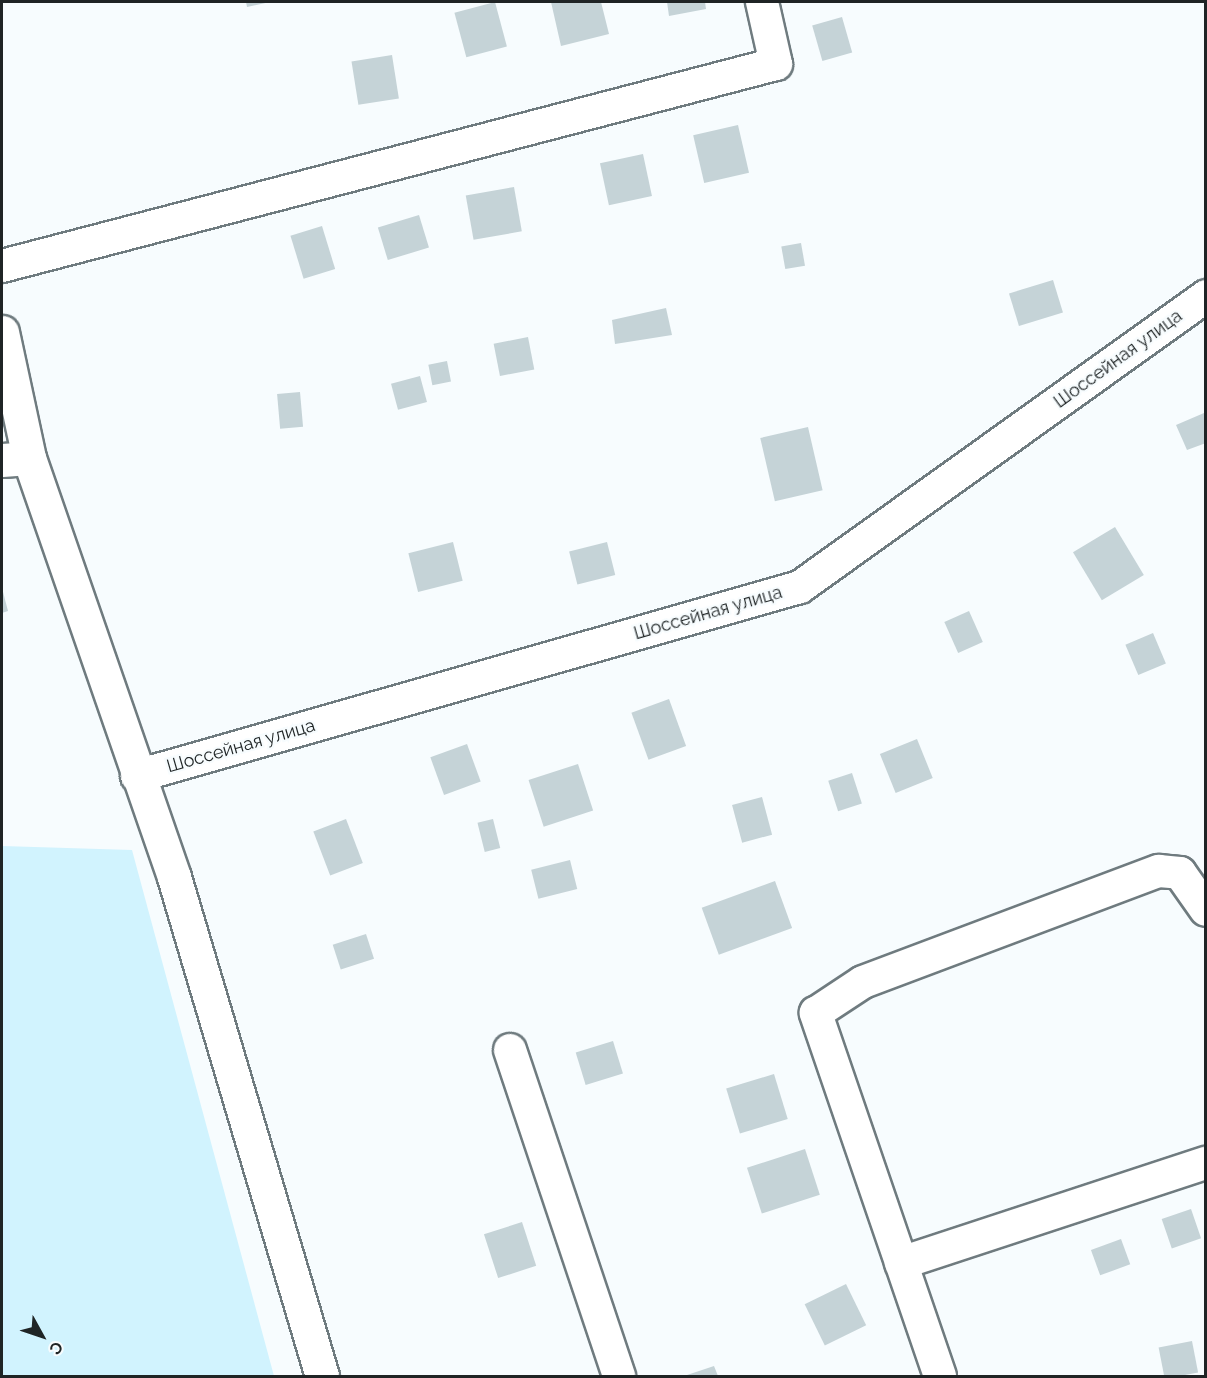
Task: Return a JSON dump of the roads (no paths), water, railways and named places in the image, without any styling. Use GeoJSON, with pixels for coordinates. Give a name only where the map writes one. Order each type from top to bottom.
{"type":"FeatureCollection","features":[{"type":"Feature","properties":{"kind":"main road"},"geometry":{"type":"LineString","coordinates":[[2,332],[15,459],[174,877],[321,1377]]}},
{"type":"Feature","properties":{"kind":"street"},"geometry":{"type":"LineString","coordinates":[[2,266],[776,64],[762,2]]}},
{"type":"Feature","properties":{"kind":"street","name":"Шоссейная улица"},"geometry":{"type":"LineString","coordinates":[[137,776],[800,587],[1206,296]]}},
{"type":"Feature","properties":{"kind":"street"},"geometry":{"type":"LineString","coordinates":[[940,1377],[816,1013],[863,982],[1159,871],[1180,873],[1206,910]]}},
{"type":"Feature","properties":{"kind":"street"},"geometry":{"type":"LineString","coordinates":[[510,1050],[619,1377]]}},
{"type":"Feature","properties":{"kind":"street"},"geometry":{"type":"LineString","coordinates":[[901,1263],[1206,1163]]}}]}
